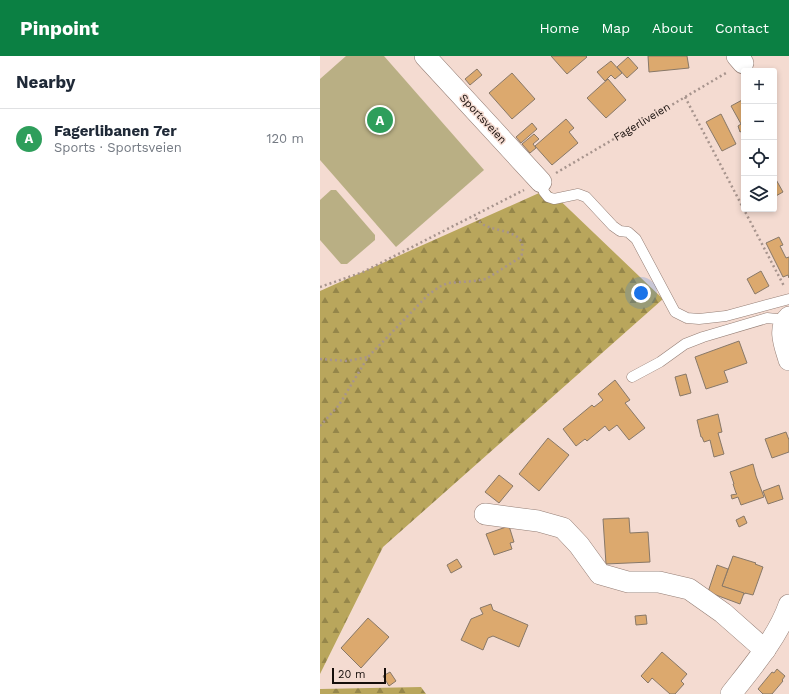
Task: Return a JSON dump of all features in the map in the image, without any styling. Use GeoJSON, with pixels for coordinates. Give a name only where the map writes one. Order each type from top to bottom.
{"type":"FeatureCollection","features":[{"type":"Feature","properties":{"kind":"street","name":"Sportsveien"},"geometry":{"type":"LineString","coordinates":[[425,56],[541,182]]}},
{"type":"Feature","properties":{"kind":"street"},"geometry":{"type":"LineString","coordinates":[[788,318],[782,330],[789,360]]}},
{"type":"Feature","properties":{"kind":"street"},"geometry":{"type":"LineString","coordinates":[[485,514],[538,521],[563,528],[579,545],[600,574],[628,582],[659,582],[689,589],[723,613],[765,650]]}},
{"type":"Feature","properties":{"kind":"street"},"geometry":{"type":"LineString","coordinates":[[731,694],[765,650],[785,616],[789,605]]}},
{"type":"Feature","properties":{"kind":"lane"},"geometry":{"type":"LineString","coordinates":[[541,182],[544,192],[548,197],[554,198],[578,194],[586,197],[613,226],[620,231],[628,232],[636,239],[675,312],[687,318],[699,319],[726,316],[789,299]]}},
{"type":"Feature","properties":{"kind":"lane"},"geometry":{"type":"LineString","coordinates":[[632,377],[660,362],[685,344],[703,337],[767,318],[788,318]]}},
{"type":"Feature","properties":{"kind":"path","name":"Fagerliveien"},"geometry":{"type":"LineString","coordinates":[[320,287],[363,272],[541,182],[685,97],[740,59]]}},
{"type":"Feature","properties":{"kind":"path"},"geometry":{"type":"LineString","coordinates":[[685,97],[785,287]]}},
{"type":"Feature","properties":{"kind":"path"},"geometry":{"type":"LineString","coordinates":[[320,426],[339,405],[368,357],[428,295],[439,287],[448,283],[486,279],[521,257],[524,250],[521,241],[514,234],[489,227],[480,222],[474,216]]}},
{"type":"Feature","properties":{"kind":"path"},"geometry":{"type":"LineString","coordinates":[[320,359],[347,361],[368,357]]}},
{"type":"Feature","properties":{"kind":"green space"},"geometry":{"type":"Polygon","coordinates":[[[548,189],[663,299],[383,547],[320,674],[320,291],[548,189]]]}},
{"type":"Feature","properties":{"kind":"green space"},"geometry":{"type":"Polygon","coordinates":[[[421,687],[426,694],[320,694],[320,689],[421,687]]]}},
{"type":"Feature","properties":{"kind":"shaded area"},"geometry":{"type":"Polygon","coordinates":[[[346,56],[384,56],[484,170],[396,247],[320,160],[320,79],[346,56]]]}},
{"type":"Feature","properties":{"kind":"shaded area"},"geometry":{"type":"Polygon","coordinates":[[[331,190],[336,190],[375,235],[375,240],[347,264],[341,264],[320,240],[320,200],[331,190]]]}},
{"type":"Feature","properties":{"kind":"building"},"geometry":{"type":"Polygon","coordinates":[[[551,56],[586,56],[587,57],[567,74],[551,56]]]}},
{"type":"Feature","properties":{"kind":"building"},"geometry":{"type":"Polygon","coordinates":[[[648,56],[687,56],[689,68],[649,72],[648,56]]]}},
{"type":"Feature","properties":{"kind":"building"},"geometry":{"type":"Polygon","coordinates":[[[628,57],[638,68],[627,78],[617,67],[628,57]]]}},
{"type":"Feature","properties":{"kind":"building"},"geometry":{"type":"Polygon","coordinates":[[[611,61],[622,73],[615,79],[611,75],[605,81],[597,72],[611,61]]]}},
{"type":"Feature","properties":{"kind":"building"},"geometry":{"type":"Polygon","coordinates":[[[477,69],[482,75],[470,85],[465,79],[477,69]]]}},
{"type":"Feature","properties":{"kind":"building"},"geometry":{"type":"Polygon","coordinates":[[[512,73],[535,99],[512,119],[489,93],[512,73]]]}},
{"type":"Feature","properties":{"kind":"building"},"geometry":{"type":"Polygon","coordinates":[[[608,79],[626,100],[606,118],[587,98],[608,79]]]}},
{"type":"Feature","properties":{"kind":"building"},"geometry":{"type":"Polygon","coordinates":[[[741,101],[741,124],[731,106],[741,101]]]}},
{"type":"Feature","properties":{"kind":"building"},"geometry":{"type":"Polygon","coordinates":[[[721,114],[736,144],[722,151],[706,122],[721,114]]]}},
{"type":"Feature","properties":{"kind":"building"},"geometry":{"type":"Polygon","coordinates":[[[566,119],[574,128],[569,132],[578,143],[552,165],[535,146],[566,119]]]}},
{"type":"Feature","properties":{"kind":"building"},"geometry":{"type":"Polygon","coordinates":[[[532,123],[537,129],[521,143],[516,137],[532,123]]]}},
{"type":"Feature","properties":{"kind":"building"},"geometry":{"type":"Polygon","coordinates":[[[741,124],[740,132],[738,126],[741,124]]]}},
{"type":"Feature","properties":{"kind":"building"},"geometry":{"type":"Polygon","coordinates":[[[534,134],[539,139],[533,144],[536,148],[530,153],[522,144],[534,134]]]}},
{"type":"Feature","properties":{"kind":"building"},"geometry":{"type":"Polygon","coordinates":[[[777,181],[783,192],[777,195],[777,181]]]}},
{"type":"Feature","properties":{"kind":"building"},"geometry":{"type":"Polygon","coordinates":[[[779,237],[783,245],[780,246],[786,258],[789,257],[789,278],[788,275],[783,277],[766,243],[779,237]]]}},
{"type":"Feature","properties":{"kind":"building"},"geometry":{"type":"Polygon","coordinates":[[[761,271],[769,286],[755,294],[747,279],[761,271]]]}},
{"type":"Feature","properties":{"kind":"building"},"geometry":{"type":"Polygon","coordinates":[[[739,341],[747,363],[724,371],[728,382],[706,389],[695,357],[739,341]]]}},
{"type":"Feature","properties":{"kind":"building"},"geometry":{"type":"Polygon","coordinates":[[[686,374],[691,393],[680,396],[675,377],[686,374]]]}},
{"type":"Feature","properties":{"kind":"building"},"geometry":{"type":"Polygon","coordinates":[[[615,380],[630,400],[625,403],[645,428],[629,440],[617,425],[609,431],[605,426],[587,441],[585,439],[576,446],[563,429],[592,405],[594,407],[603,400],[598,394],[615,380]]]}},
{"type":"Feature","properties":{"kind":"building"},"geometry":{"type":"Polygon","coordinates":[[[718,414],[722,432],[718,433],[724,454],[714,457],[710,440],[704,442],[701,437],[697,420],[718,414]]]}},
{"type":"Feature","properties":{"kind":"building"},"geometry":{"type":"Polygon","coordinates":[[[786,432],[789,440],[789,452],[772,458],[765,439],[786,432]]]}},
{"type":"Feature","properties":{"kind":"building"},"geometry":{"type":"Polygon","coordinates":[[[548,438],[569,455],[539,491],[519,474],[548,438]]]}},
{"type":"Feature","properties":{"kind":"building"},"geometry":{"type":"Polygon","coordinates":[[[753,464],[764,497],[741,505],[738,497],[732,499],[731,495],[737,494],[730,472],[753,464]]]}},
{"type":"Feature","properties":{"kind":"building"},"geometry":{"type":"Polygon","coordinates":[[[499,475],[513,486],[499,503],[485,492],[499,475]]]}},
{"type":"Feature","properties":{"kind":"building"},"geometry":{"type":"Polygon","coordinates":[[[779,485],[783,499],[768,504],[763,491],[779,485]]]}},
{"type":"Feature","properties":{"kind":"building"},"geometry":{"type":"Polygon","coordinates":[[[744,516],[747,523],[739,527],[736,520],[744,516]]]}},
{"type":"Feature","properties":{"kind":"building"},"geometry":{"type":"Polygon","coordinates":[[[629,518],[630,533],[648,532],[650,562],[606,564],[603,519],[629,518]]]}},
{"type":"Feature","properties":{"kind":"building"},"geometry":{"type":"Polygon","coordinates":[[[509,526],[514,542],[510,543],[512,549],[494,555],[486,534],[509,526]]]}},
{"type":"Feature","properties":{"kind":"building"},"geometry":{"type":"Polygon","coordinates":[[[733,556],[756,563],[755,564],[763,567],[753,595],[745,594],[722,586],[733,556]]]}},
{"type":"Feature","properties":{"kind":"building"},"geometry":{"type":"Polygon","coordinates":[[[457,559],[462,567],[451,573],[447,565],[457,559]]]}},
{"type":"Feature","properties":{"kind":"building"},"geometry":{"type":"Polygon","coordinates":[[[717,565],[728,569],[722,586],[744,593],[740,604],[708,592],[717,565]]]}},
{"type":"Feature","properties":{"kind":"building"},"geometry":{"type":"Polygon","coordinates":[[[491,604],[493,610],[528,625],[519,647],[493,636],[488,638],[483,650],[461,640],[471,619],[483,614],[480,608],[491,604]]]}},
{"type":"Feature","properties":{"kind":"building"},"geometry":{"type":"Polygon","coordinates":[[[646,615],[647,624],[636,625],[635,616],[646,615]]]}},
{"type":"Feature","properties":{"kind":"building"},"geometry":{"type":"Polygon","coordinates":[[[368,618],[389,637],[361,668],[341,648],[368,618]]]}},
{"type":"Feature","properties":{"kind":"building"},"geometry":{"type":"Polygon","coordinates":[[[662,652],[687,674],[681,681],[684,684],[675,694],[670,694],[652,678],[648,683],[641,676],[662,652]]]}},
{"type":"Feature","properties":{"kind":"building"},"geometry":{"type":"Polygon","coordinates":[[[777,669],[785,676],[782,680],[783,681],[772,694],[763,694],[758,689],[772,672],[774,673],[777,669]]]}},
{"type":"Feature","properties":{"kind":"building"},"geometry":{"type":"Polygon","coordinates":[[[390,672],[396,681],[389,686],[383,676],[390,672]]]}},
{"type":"Feature","properties":{"kind":"place","name":"Fagerlibanen 7er"},"geometry":{"type":"Point","coordinates":[380,120]}}]}
